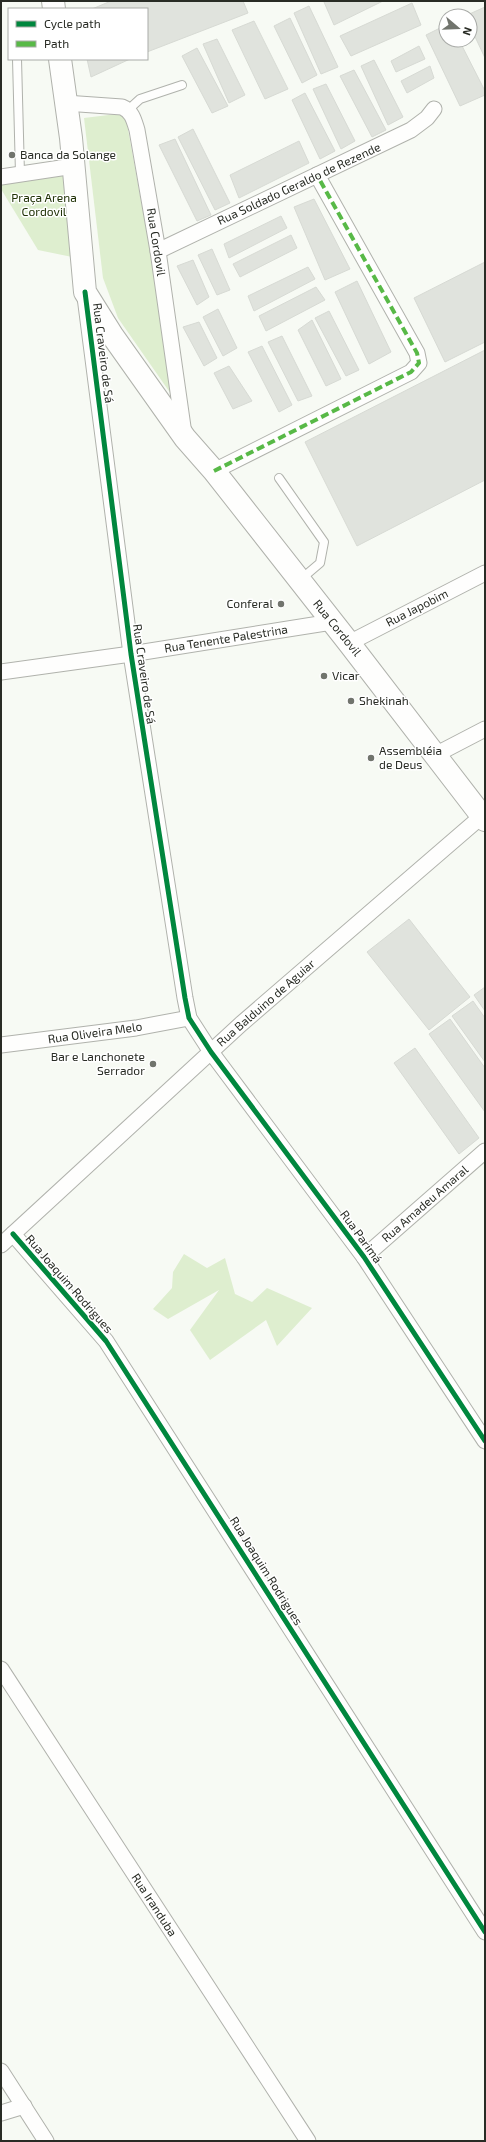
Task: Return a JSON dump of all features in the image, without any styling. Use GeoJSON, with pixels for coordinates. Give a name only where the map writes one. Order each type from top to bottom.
{"type":"FeatureCollection","features":[{"type":"Feature","properties":{"kind":"main road","name":"Rua Cordovil"},"geometry":{"type":"LineString","coordinates":[[60,60],[74,166],[85,292],[112,335],[185,438],[214,471],[484,818]]}},
{"type":"Feature","properties":{"kind":"street"},"geometry":{"type":"LineString","coordinates":[[65,103],[110,105],[128,110]]}},
{"type":"Feature","properties":{"kind":"street","name":"Rua Soldado Geraldo de Rezende"},"geometry":{"type":"LineString","coordinates":[[158,251],[411,130],[427,118],[434,109]]}},
{"type":"Feature","properties":{"kind":"street","name":"Rua Cordovil"},"geometry":{"type":"LineString","coordinates":[[128,110],[137,130],[158,251],[185,438]]}},
{"type":"Feature","properties":{"kind":"street"},"geometry":{"type":"LineString","coordinates":[[1,177],[74,166]]}},
{"type":"Feature","properties":{"kind":"street"},"geometry":{"type":"LineString","coordinates":[[214,471],[411,372],[419,363],[418,353],[317,175]]}},
{"type":"Feature","properties":{"kind":"street","name":"Rua Craveiro de Sá"},"geometry":{"type":"LineString","coordinates":[[85,292],[131,654],[184,998],[189,1018],[211,1052]]}},
{"type":"Feature","properties":{"kind":"street","name":"Rua Japobim"},"geometry":{"type":"LineString","coordinates":[[349,643],[485,574]]}},
{"type":"Feature","properties":{"kind":"street","name":"Rua Tenente Palestrina"},"geometry":{"type":"LineString","coordinates":[[1,672],[131,654],[332,622]]}},
{"type":"Feature","properties":{"kind":"street"},"geometry":{"type":"LineString","coordinates":[[435,755],[485,729]]}},
{"type":"Feature","properties":{"kind":"street","name":"Rua Balduino de Aguiar"},"geometry":{"type":"LineString","coordinates":[[1,1245],[211,1052],[484,818]]}},
{"type":"Feature","properties":{"kind":"street","name":"Rua Oliveira Melo"},"geometry":{"type":"LineString","coordinates":[[1,1045],[136,1028],[189,1018]]}},
{"type":"Feature","properties":{"kind":"street","name":"Rua Parimá"},"geometry":{"type":"LineString","coordinates":[[211,1052],[364,1257],[485,1440]]}},
{"type":"Feature","properties":{"kind":"street","name":"Rua Amadeu Amaral"},"geometry":{"type":"LineString","coordinates":[[364,1257],[485,1151]]}},
{"type":"Feature","properties":{"kind":"street","name":"Rua Joaquim Rodrigues"},"geometry":{"type":"LineString","coordinates":[[13,1234],[106,1341],[485,1932]]}},
{"type":"Feature","properties":{"kind":"street","name":"Rua Iranduba"},"geometry":{"type":"LineString","coordinates":[[1,1669],[308,2141]]}},
{"type":"Feature","properties":{"kind":"street"},"geometry":{"type":"LineString","coordinates":[[1,2071],[46,2141]]}},
{"type":"Feature","properties":{"kind":"street"},"geometry":{"type":"LineString","coordinates":[[1,2113],[24,2106]]}},
{"type":"Feature","properties":{"kind":"lane"},"geometry":{"type":"LineString","coordinates":[[17,60],[20,174]]}},
{"type":"Feature","properties":{"kind":"lane"},"geometry":{"type":"LineString","coordinates":[[128,110],[140,98],[182,85]]}},
{"type":"Feature","properties":{"kind":"lane"},"geometry":{"type":"LineString","coordinates":[[280,478],[324,542],[320,563],[299,581]]}},
{"type":"Feature","properties":{"kind":"green space"},"geometry":{"type":"Polygon","coordinates":[[[125,113],[151,256],[171,394],[118,318],[103,278],[84,118],[125,113]]]}},
{"type":"Feature","properties":{"kind":"green space","name":"Praça Arena Cordovil"},"geometry":{"type":"Polygon","coordinates":[[[69,172],[77,258],[38,250],[1,189],[1,182],[69,172]]]}},
{"type":"Feature","properties":{"kind":"green space"},"geometry":{"type":"Polygon","coordinates":[[[184,1254],[207,1268],[225,1258],[235,1294],[252,1302],[267,1288],[312,1308],[277,1346],[266,1320],[210,1360],[190,1330],[219,1290],[168,1319],[153,1309],[172,1288],[173,1272],[184,1254]]]}},
{"type":"Feature","properties":{"kind":"building"},"geometry":{"type":"Polygon","coordinates":[[[111,1],[243,1],[248,13],[148,52],[148,8],[94,8],[111,1]]]}},
{"type":"Feature","properties":{"kind":"building"},"geometry":{"type":"Polygon","coordinates":[[[383,1],[334,25],[324,2],[383,1]]]}},
{"type":"Feature","properties":{"kind":"building"},"geometry":{"type":"Polygon","coordinates":[[[412,3],[421,25],[351,56],[340,36],[412,3]]]}},
{"type":"Feature","properties":{"kind":"building"},"geometry":{"type":"Polygon","coordinates":[[[309,6],[338,67],[321,74],[294,13],[309,6]]]}},
{"type":"Feature","properties":{"kind":"building"},"geometry":{"type":"Polygon","coordinates":[[[485,7],[485,58],[478,43],[478,10],[485,7]]]}},
{"type":"Feature","properties":{"kind":"building"},"geometry":{"type":"Polygon","coordinates":[[[290,18],[317,75],[302,83],[274,26],[290,18]]]}},
{"type":"Feature","properties":{"kind":"building"},"geometry":{"type":"Polygon","coordinates":[[[254,21],[288,89],[265,99],[232,30],[254,21]]]}},
{"type":"Feature","properties":{"kind":"building"},"geometry":{"type":"Polygon","coordinates":[[[438,29],[438,48],[463,48],[485,91],[485,95],[460,106],[426,35],[438,29]]]}},
{"type":"Feature","properties":{"kind":"building"},"geometry":{"type":"Polygon","coordinates":[[[217,39],[245,95],[229,103],[203,44],[217,39]]]}},
{"type":"Feature","properties":{"kind":"building"},"geometry":{"type":"Polygon","coordinates":[[[419,46],[425,59],[396,72],[391,61],[419,46]]]}},
{"type":"Feature","properties":{"kind":"building"},"geometry":{"type":"Polygon","coordinates":[[[197,48],[228,106],[212,113],[182,56],[197,48]]]}},
{"type":"Feature","properties":{"kind":"building"},"geometry":{"type":"Polygon","coordinates":[[[87,60],[128,60],[91,77],[87,60]]]}},
{"type":"Feature","properties":{"kind":"building"},"geometry":{"type":"Polygon","coordinates":[[[374,60],[403,117],[388,125],[361,66],[374,60]]]}},
{"type":"Feature","properties":{"kind":"building"},"geometry":{"type":"Polygon","coordinates":[[[430,66],[434,78],[407,93],[401,81],[430,66]]]}},
{"type":"Feature","properties":{"kind":"building"},"geometry":{"type":"Polygon","coordinates":[[[354,70],[386,130],[372,137],[340,76],[354,70]]]}},
{"type":"Feature","properties":{"kind":"building"},"geometry":{"type":"Polygon","coordinates":[[[326,84],[355,141],[341,149],[313,89],[326,84]]]}},
{"type":"Feature","properties":{"kind":"building"},"geometry":{"type":"Polygon","coordinates":[[[305,93],[335,151],[320,159],[292,100],[305,93]]]}},
{"type":"Feature","properties":{"kind":"building"},"geometry":{"type":"Polygon","coordinates":[[[193,129],[230,203],[215,210],[178,137],[193,129]]]}},
{"type":"Feature","properties":{"kind":"building"},"geometry":{"type":"Polygon","coordinates":[[[175,139],[211,215],[197,221],[159,145],[175,139]]]}},
{"type":"Feature","properties":{"kind":"building"},"geometry":{"type":"Polygon","coordinates":[[[299,141],[309,163],[239,198],[230,175],[299,141]]]}},
{"type":"Feature","properties":{"kind":"building"},"geometry":{"type":"Polygon","coordinates":[[[314,199],[350,269],[325,280],[294,207],[314,199]]]}},
{"type":"Feature","properties":{"kind":"building"},"geometry":{"type":"Polygon","coordinates":[[[281,216],[287,228],[229,258],[224,244],[281,216]]]}},
{"type":"Feature","properties":{"kind":"building"},"geometry":{"type":"Polygon","coordinates":[[[291,235],[297,248],[240,277],[233,264],[291,235]]]}},
{"type":"Feature","properties":{"kind":"building"},"geometry":{"type":"Polygon","coordinates":[[[212,249],[230,290],[217,295],[198,255],[212,249]]]}},
{"type":"Feature","properties":{"kind":"building"},"geometry":{"type":"Polygon","coordinates":[[[193,260],[209,297],[197,305],[177,266],[193,260]]]}},
{"type":"Feature","properties":{"kind":"building"},"geometry":{"type":"Polygon","coordinates":[[[485,262],[485,342],[445,362],[414,298],[485,262]]]}},
{"type":"Feature","properties":{"kind":"building"},"geometry":{"type":"Polygon","coordinates":[[[308,267],[315,279],[254,311],[248,296],[308,267]]]}},
{"type":"Feature","properties":{"kind":"building"},"geometry":{"type":"Polygon","coordinates":[[[357,281],[391,352],[369,364],[335,292],[357,281]]]}},
{"type":"Feature","properties":{"kind":"building"},"geometry":{"type":"Polygon","coordinates":[[[316,287],[325,300],[266,331],[259,316],[316,287]]]}},
{"type":"Feature","properties":{"kind":"building"},"geometry":{"type":"Polygon","coordinates":[[[218,309],[237,348],[223,356],[203,317],[218,309]]]}},
{"type":"Feature","properties":{"kind":"building"},"geometry":{"type":"Polygon","coordinates":[[[329,311],[359,370],[346,376],[315,318],[329,311]]]}},
{"type":"Feature","properties":{"kind":"building"},"geometry":{"type":"Polygon","coordinates":[[[312,320],[341,379],[326,386],[298,330],[312,320]]]}},
{"type":"Feature","properties":{"kind":"building"},"geometry":{"type":"Polygon","coordinates":[[[199,322],[217,358],[204,366],[183,327],[199,322]]]}},
{"type":"Feature","properties":{"kind":"building"},"geometry":{"type":"Polygon","coordinates":[[[282,336],[312,396],[298,401],[268,342],[282,336]]]}},
{"type":"Feature","properties":{"kind":"building"},"geometry":{"type":"Polygon","coordinates":[[[262,346],[292,405],[279,412],[248,352],[262,346]]]}},
{"type":"Feature","properties":{"kind":"building"},"geometry":{"type":"Polygon","coordinates":[[[485,350],[485,480],[357,546],[305,442],[485,350]]]}},
{"type":"Feature","properties":{"kind":"building"},"geometry":{"type":"Polygon","coordinates":[[[229,366],[252,401],[233,409],[214,373],[229,366]]]}},
{"type":"Feature","properties":{"kind":"building"},"geometry":{"type":"Polygon","coordinates":[[[409,919],[470,997],[429,1030],[367,952],[409,919]]]}},
{"type":"Feature","properties":{"kind":"building"},"geometry":{"type":"Polygon","coordinates":[[[485,987],[485,1011],[474,995],[485,987]]]}},
{"type":"Feature","properties":{"kind":"building"},"geometry":{"type":"Polygon","coordinates":[[[473,1001],[485,1018],[485,1062],[452,1016],[473,1001]]]}},
{"type":"Feature","properties":{"kind":"building"},"geometry":{"type":"Polygon","coordinates":[[[450,1019],[485,1068],[485,1112],[429,1034],[450,1019]]]}},
{"type":"Feature","properties":{"kind":"building"},"geometry":{"type":"Polygon","coordinates":[[[415,1048],[479,1138],[459,1154],[394,1063],[415,1048]]]}},
{"type":"Feature","properties":{"kind":"marked path"},"geometry":{"type":"LineString","coordinates":[[214,471],[411,372],[419,363],[417,353],[317,175]]}},
{"type":"Feature","properties":{"kind":"cycle path"},"geometry":{"type":"LineString","coordinates":[[85,292],[131,654],[189,1018],[211,1052],[364,1257],[485,1441]]}},
{"type":"Feature","properties":{"kind":"cycle path"},"geometry":{"type":"LineString","coordinates":[[13,1234],[106,1341],[485,1932]]}},
{"type":"Feature","properties":{"kind":"place","name":"Banca da Solange"},"geometry":{"type":"Point","coordinates":[12,155]}},
{"type":"Feature","properties":{"kind":"place","name":"Conferal"},"geometry":{"type":"Point","coordinates":[281,604]}},
{"type":"Feature","properties":{"kind":"place","name":"Vicar"},"geometry":{"type":"Point","coordinates":[324,676]}},
{"type":"Feature","properties":{"kind":"place","name":"Shekinah"},"geometry":{"type":"Point","coordinates":[351,701]}},
{"type":"Feature","properties":{"kind":"place","name":"Assembléia de Deus"},"geometry":{"type":"Point","coordinates":[371,758]}},
{"type":"Feature","properties":{"kind":"place","name":"Bar e Lanchonete Serrador"},"geometry":{"type":"Point","coordinates":[153,1064]}}]}
